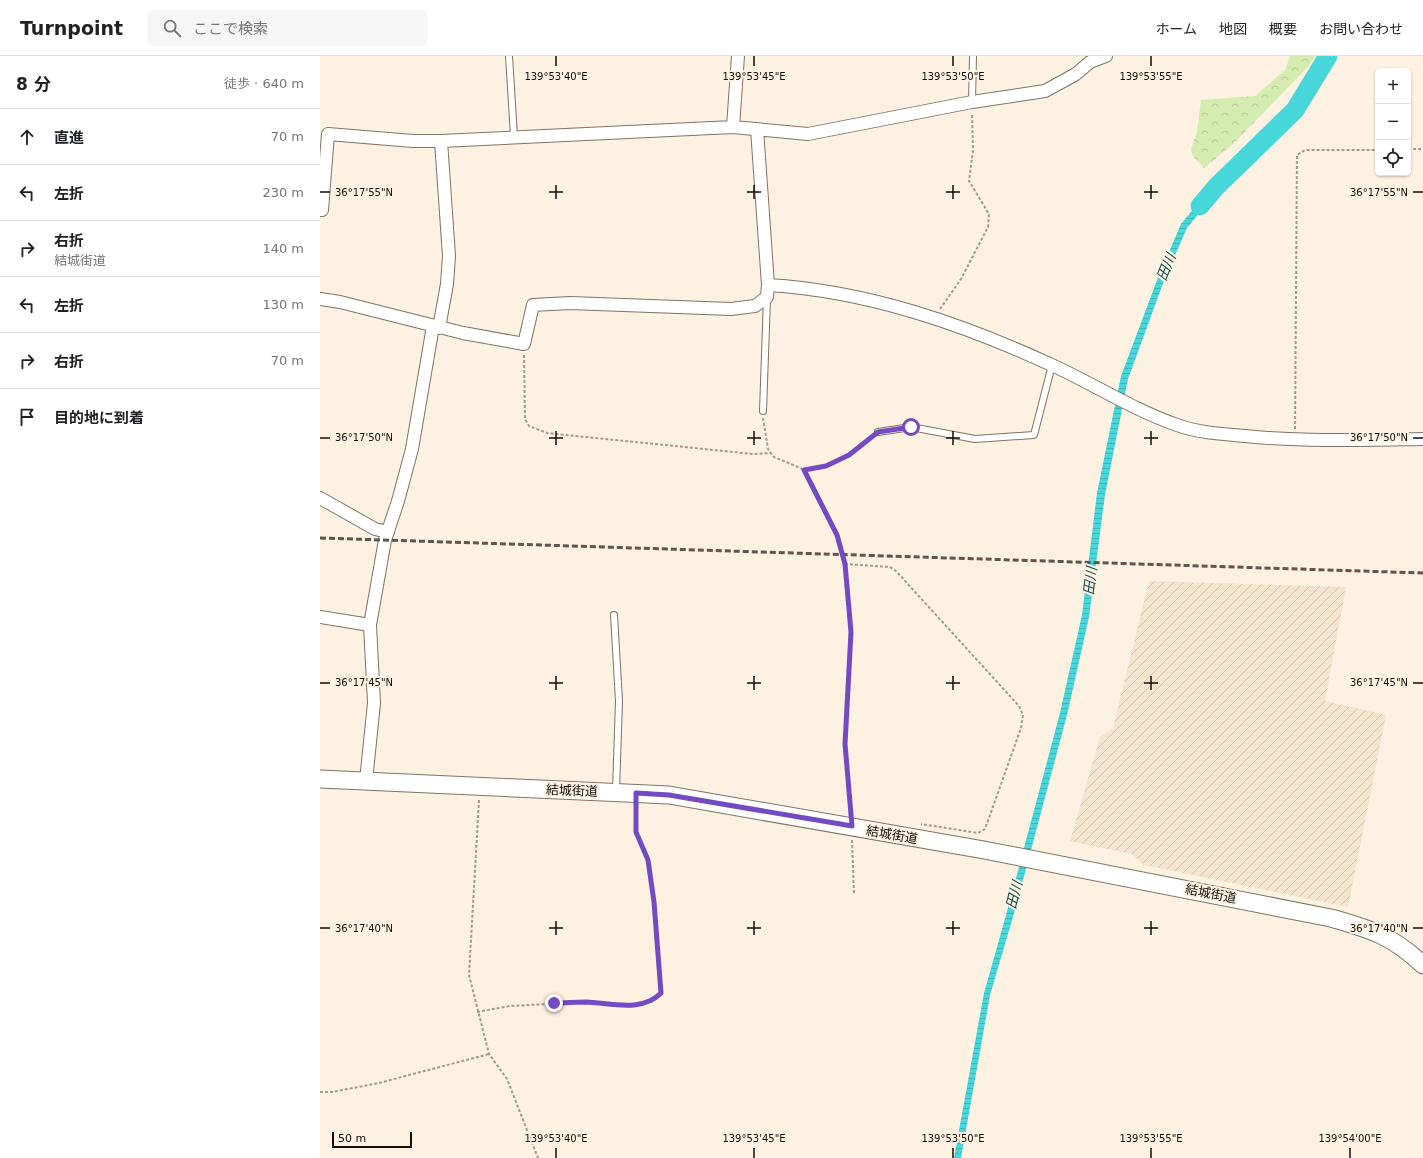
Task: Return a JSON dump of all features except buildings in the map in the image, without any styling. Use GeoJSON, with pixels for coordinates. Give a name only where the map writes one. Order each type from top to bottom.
{"type":"FeatureCollection","features":[{"type":"Feature","properties":{"kind":"street"},"geometry":{"type":"LineString","coordinates":[[734,127],[738,56]]}},
{"type":"Feature","properties":{"kind":"street"},"geometry":{"type":"LineString","coordinates":[[320,210],[322,210],[328,134],[413,141],[441,141],[514,136],[734,127],[808,134],[972,102],[1045,91],[1076,74],[1090,62],[1106,56]]}},
{"type":"Feature","properties":{"kind":"street"},"geometry":{"type":"LineString","coordinates":[[320,299],[340,302],[436,327],[524,344],[533,305],[570,303],[731,309],[755,306],[767,291],[756,129]]}},
{"type":"Feature","properties":{"kind":"street"},"geometry":{"type":"LineString","coordinates":[[366,781],[374,703],[370,625],[385,540],[412,449],[436,327],[447,284],[449,256],[441,141]]}},
{"type":"Feature","properties":{"kind":"street"},"geometry":{"type":"LineString","coordinates":[[767,291],[807,288],[862,298],[934,318],[1052,365],[1141,410],[1178,426],[1208,433],[1294,441],[1423,439]]}},
{"type":"Feature","properties":{"kind":"street"},"geometry":{"type":"LineString","coordinates":[[320,498],[375,529],[388,532]]}},
{"type":"Feature","properties":{"kind":"street"},"geometry":{"type":"LineString","coordinates":[[320,617],[370,625]]}},
{"type":"Feature","properties":{"kind":"street","name":"結城街道"},"geometry":{"type":"LineString","coordinates":[[320,779],[669,795],[852,825],[1331,918],[1385,936],[1406,948],[1423,965]]}},
{"type":"Feature","properties":{"kind":"lane"},"geometry":{"type":"LineString","coordinates":[[509,56],[514,136]]}},
{"type":"Feature","properties":{"kind":"lane"},"geometry":{"type":"LineString","coordinates":[[972,102],[973,56]]}},
{"type":"Feature","properties":{"kind":"lane"},"geometry":{"type":"LineString","coordinates":[[762,411],[767,291]]}},
{"type":"Feature","properties":{"kind":"lane"},"geometry":{"type":"LineString","coordinates":[[878,432],[911,427],[975,439],[1034,434],[1052,365]]}},
{"type":"Feature","properties":{"kind":"lane"},"geometry":{"type":"LineString","coordinates":[[614,615],[620,701],[616,792]]}},
{"type":"Feature","properties":{"kind":"path"},"geometry":{"type":"LineString","coordinates":[[934,318],[961,279],[988,227],[989,214],[969,181],[973,150],[972,102]]}},
{"type":"Feature","properties":{"kind":"path"},"geometry":{"type":"LineString","coordinates":[[1411,149],[1423,149]]}},
{"type":"Feature","properties":{"kind":"path"},"geometry":{"type":"LineString","coordinates":[[1294,441],[1297,155],[1305,150],[1375,150]]}},
{"type":"Feature","properties":{"kind":"path"},"geometry":{"type":"LineString","coordinates":[[524,344],[525,419],[529,426],[547,434],[753,454],[771,453]]}},
{"type":"Feature","properties":{"kind":"path"},"geometry":{"type":"LineString","coordinates":[[762,411],[768,449],[774,458],[804,470],[826,466],[849,455],[878,432]]}},
{"type":"Feature","properties":{"kind":"path"},"geometry":{"type":"LineString","coordinates":[[804,470],[837,535],[845,564],[851,632],[845,744],[852,825],[854,894]]}},
{"type":"Feature","properties":{"kind":"path"},"geometry":{"type":"LineString","coordinates":[[845,564],[890,567],[896,571],[1019,706],[1023,715],[1021,728],[985,829],[978,833],[919,824]]}},
{"type":"Feature","properties":{"kind":"path"},"geometry":{"type":"LineString","coordinates":[[479,787],[469,975],[477,1012],[489,1054],[507,1079],[538,1158]]}},
{"type":"Feature","properties":{"kind":"path"},"geometry":{"type":"LineString","coordinates":[[477,1012],[510,1006],[584,1002],[635,1006],[653,1001],[661,993],[654,902],[648,860],[636,832],[636,793]]}},
{"type":"Feature","properties":{"kind":"path"},"geometry":{"type":"LineString","coordinates":[[320,1092],[332,1092],[379,1083],[489,1054]]}},
{"type":"Feature","properties":{"kind":"shaded area"},"geometry":{"type":"Polygon","coordinates":[[[1149,581],[1346,587],[1325,701],[1386,715],[1348,907],[1144,865],[1132,854],[1070,841],[1100,737],[1113,728],[1149,581]]]}},
{"type":"Feature","properties":{"kind":"green space"},"geometry":{"type":"Polygon","coordinates":[[[1290,56],[1315,56],[1307,68],[1233,144],[1204,168],[1193,156],[1191,149],[1197,132],[1201,100],[1255,96],[1285,70],[1290,56]]]}},
{"type":"Feature","properties":{"kind":"water"},"geometry":{"type":"Polygon","coordinates":[[[1214,184],[1219,189],[1187,228],[1165,278],[1128,379],[1105,495],[1089,617],[1067,715],[1015,910],[990,995],[961,1158],[954,1158],[984,993],[1060,713],[1082,615],[1097,493],[1121,376],[1159,275],[1181,224],[1214,184]]]}},
{"type":"Feature","properties":{"kind":"waterway","name":"田川"},"geometry":{"type":"LineString","coordinates":[[1200,206],[1216,187],[1295,110],[1328,56]]}},
{"type":"Feature","properties":{"kind":"railway"},"geometry":{"type":"LineString","coordinates":[[320,538],[1423,573]]}},
{"type":"Feature","properties":{"kind":"route"},"geometry":{"type":"LineString","coordinates":[[554,1003],[584,1002],[635,1006],[653,1001],[661,993],[654,902],[648,860],[636,832],[636,793],[669,795],[852,826],[845,744],[848,665],[851,632],[845,564],[837,535],[804,470],[826,466],[849,455],[878,432],[911,427]]}}]}
